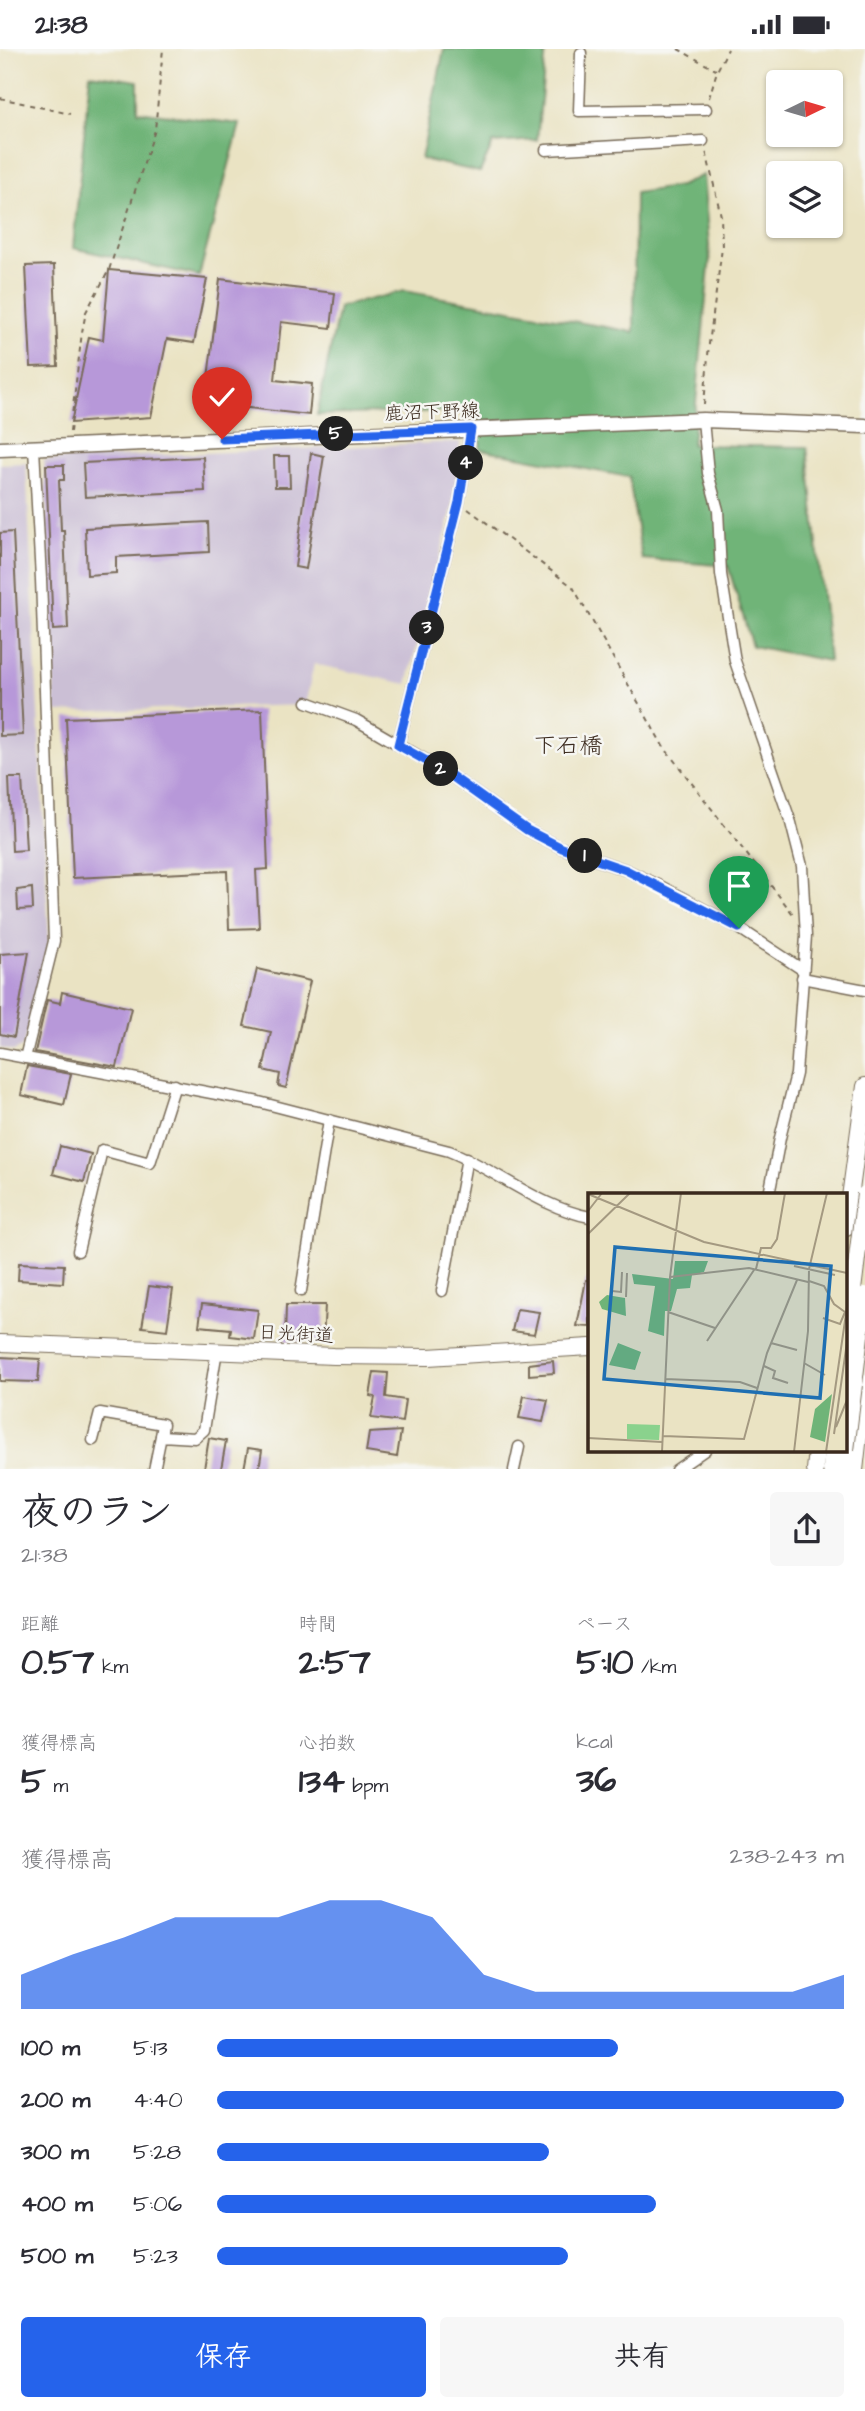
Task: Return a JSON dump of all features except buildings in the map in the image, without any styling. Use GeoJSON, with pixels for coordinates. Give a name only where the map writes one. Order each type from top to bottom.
{"type":"FeatureCollection","features":[{"type":"Feature","properties":{"kind":"highway"},"geometry":{"type":"LineString","coordinates":[[848,1212],[865,1086]]}},
{"type":"Feature","properties":{"kind":"highway"},"geometry":{"type":"LineString","coordinates":[[848,1330],[865,1194]]}},
{"type":"Feature","properties":{"kind":"highway"},"geometry":{"type":"LineString","coordinates":[[848,1429],[865,1295]]}},
{"type":"Feature","properties":{"kind":"highway","name":"日光街道"},"geometry":{"type":"LineString","coordinates":[[0,1343],[428,1357],[588,1347]]}},
{"type":"Feature","properties":{"kind":"highway"},"geometry":{"type":"LineString","coordinates":[[855,1469],[865,1384]]}},
{"type":"Feature","properties":{"kind":"highway"},"geometry":{"type":"LineString","coordinates":[[820,1469],[832,1452]]}},
{"type":"Feature","properties":{"kind":"main road","name":"鹿沼下野線"},"geometry":{"type":"LineString","coordinates":[[0,449],[703,420],[865,426]]}},
{"type":"Feature","properties":{"kind":"street"},"geometry":{"type":"LineString","coordinates":[[581,53],[579,111],[706,109]]}},
{"type":"Feature","properties":{"kind":"street"},"geometry":{"type":"LineString","coordinates":[[546,150],[703,141]]}},
{"type":"Feature","properties":{"kind":"street"},"geometry":{"type":"LineString","coordinates":[[703,420],[708,473],[718,510],[721,574],[735,661],[791,824],[802,866],[806,930],[796,1074],[769,1193]]}},
{"type":"Feature","properties":{"kind":"street"},"geometry":{"type":"LineString","coordinates":[[398,745],[459,502],[471,429]]}},
{"type":"Feature","properties":{"kind":"street"},"geometry":{"type":"LineString","coordinates":[[25,1058],[54,941],[34,448]]}},
{"type":"Feature","properties":{"kind":"street"},"geometry":{"type":"LineString","coordinates":[[307,702],[356,720],[446,772],[527,830],[562,848],[626,870],[739,928],[802,974],[865,990]]}},
{"type":"Feature","properties":{"kind":"street"},"geometry":{"type":"LineString","coordinates":[[0,1053],[259,1102],[449,1151],[533,1196],[588,1216]]}},
{"type":"Feature","properties":{"kind":"street"},"geometry":{"type":"LineString","coordinates":[[78,1251],[102,1150],[150,1163],[175,1085]]}},
{"type":"Feature","properties":{"kind":"street"},"geometry":{"type":"LineString","coordinates":[[301,1291],[329,1120]]}},
{"type":"Feature","properties":{"kind":"street"},"geometry":{"type":"LineString","coordinates":[[442,1291],[467,1159]]}},
{"type":"Feature","properties":{"kind":"street"},"geometry":{"type":"LineString","coordinates":[[161,1436],[195,1438],[204,1430],[217,1350]]}},
{"type":"Feature","properties":{"kind":"street"},"geometry":{"type":"LineString","coordinates":[[93,1440],[100,1413],[163,1424],[155,1469]]}},
{"type":"Feature","properties":{"kind":"street"},"geometry":{"type":"LineString","coordinates":[[514,1469],[519,1447]]}},
{"type":"Feature","properties":{"kind":"street"},"geometry":{"type":"LineString","coordinates":[[676,1469],[702,1452]]}},
{"type":"Feature","properties":{"kind":"path"},"geometry":{"type":"LineString","coordinates":[[68,446],[86,312],[109,270],[155,131],[163,49]]}},
{"type":"Feature","properties":{"kind":"path"},"geometry":{"type":"LineString","coordinates":[[678,49],[717,71]]}},
{"type":"Feature","properties":{"kind":"path"},"geometry":{"type":"LineString","coordinates":[[706,109],[717,71],[728,49]]}},
{"type":"Feature","properties":{"kind":"path"},"geometry":{"type":"LineString","coordinates":[[0,98],[70,114]]}},
{"type":"Feature","properties":{"kind":"path"},"geometry":{"type":"LineString","coordinates":[[703,141],[721,216],[722,248],[709,344],[703,420]]}},
{"type":"Feature","properties":{"kind":"path"},"geometry":{"type":"LineString","coordinates":[[459,502],[573,587],[663,746],[806,930]]}},
{"type":"Feature","properties":{"kind":"shaded area"},"geometry":{"type":"Polygon","coordinates":[[[460,442],[454,501],[407,684],[314,664],[305,705],[55,712],[44,460],[460,442]]]}},
{"type":"Feature","properties":{"kind":"shaded area"},"geometry":{"type":"Polygon","coordinates":[[[26,463],[49,942],[23,1046],[14,1051],[0,1048],[0,464],[26,463]]]}},
{"type":"Feature","properties":{"kind":"green space"},"geometry":{"type":"Polygon","coordinates":[[[444,49],[546,49],[537,140],[493,143],[480,172],[421,159],[444,49]]]}},
{"type":"Feature","properties":{"kind":"green space"},"geometry":{"type":"Polygon","coordinates":[[[90,74],[138,81],[138,111],[240,124],[199,276],[73,248],[90,74]]]}},
{"type":"Feature","properties":{"kind":"green space"},"geometry":{"type":"Polygon","coordinates":[[[703,175],[710,257],[692,445],[807,447],[829,661],[752,646],[728,566],[642,559],[629,477],[480,449],[480,410],[317,415],[339,307],[404,291],[634,332],[635,193],[680,186],[703,175]]]}},
{"type":"Feature","properties":{"kind":"district","name":"下石橋"},"geometry":{"type":"Point","coordinates":[568,745]}},
{"type":"Feature","properties":{"kind":"route"},"geometry":{"type":"LineString","coordinates":[[222,439],[471,429],[459,502],[398,745],[446,772],[527,830],[562,848],[626,870],[739,928]]}}]}
